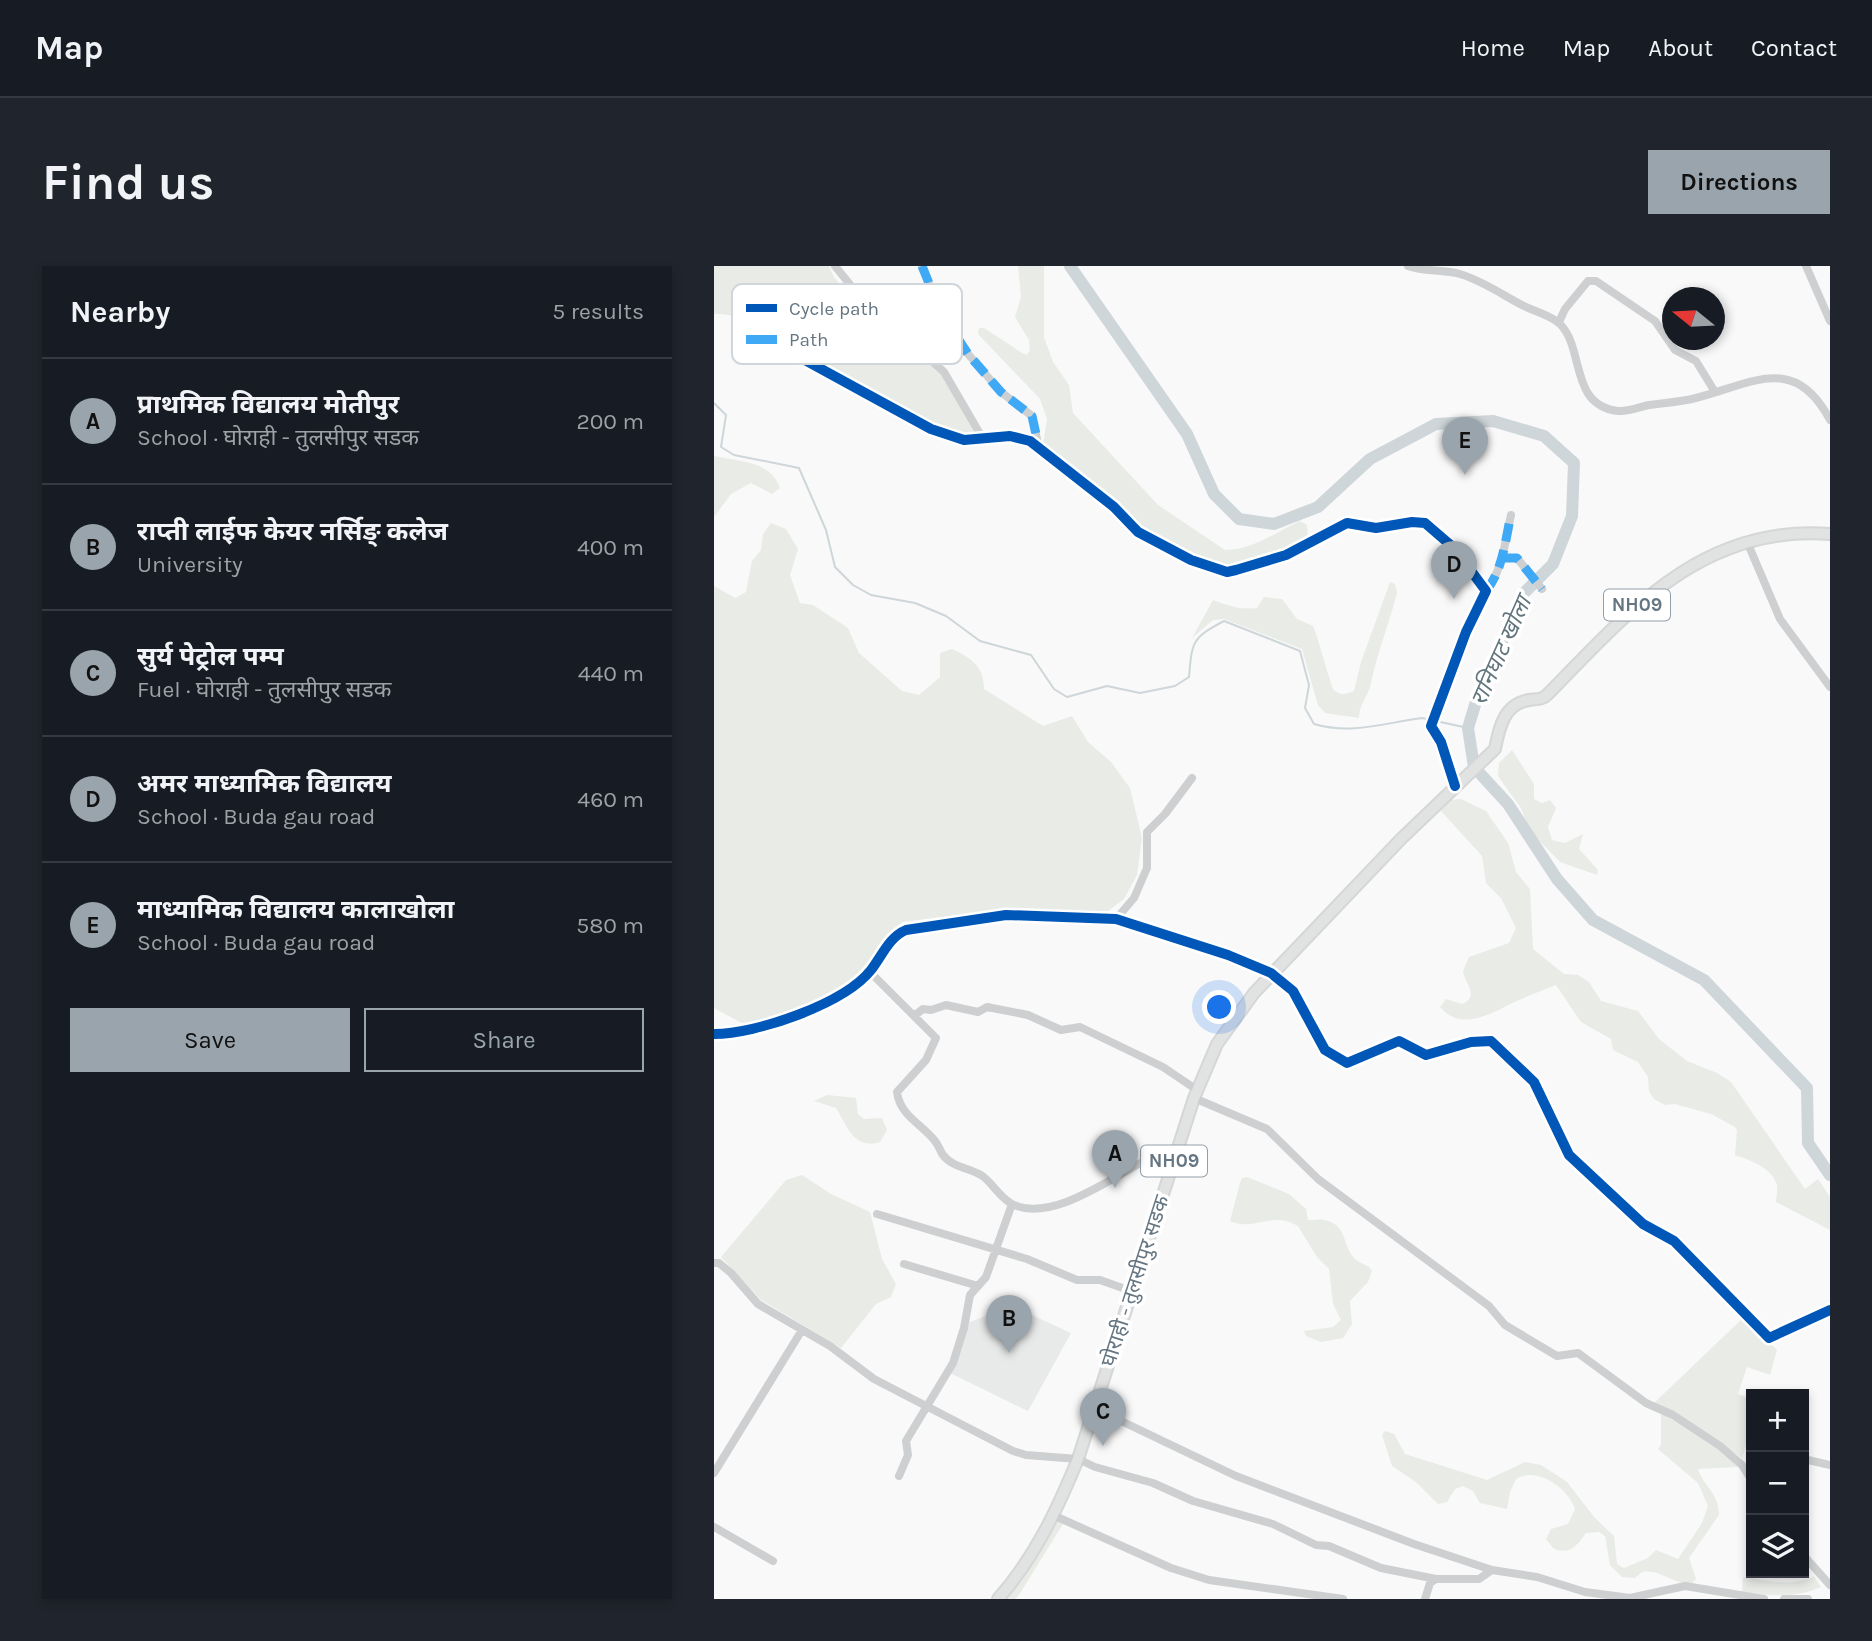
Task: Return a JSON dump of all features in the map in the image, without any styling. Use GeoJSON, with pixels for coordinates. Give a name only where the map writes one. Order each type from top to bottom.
{"type":"FeatureCollection","features":[{"type":"Feature","properties":{"kind":"main road","name":"NH09"},"geometry":{"type":"LineString","coordinates":[[1455,786],[1495,749],[1503,716],[1526,701],[1545,697],[1611,628],[1663,583],[1704,558],[1748,544],[1809,533],[1830,534]]}},
{"type":"Feature","properties":{"kind":"main road","name":"घोराही - तुलसीपुर सडक"},"geometry":{"type":"LineString","coordinates":[[998,1599],[1013,1582],[1055,1516],[1078,1459],[1172,1164],[1196,1094],[1224,1033],[1271,973],[1455,786]]}},
{"type":"Feature","properties":{"kind":"street"},"geometry":{"type":"LineString","coordinates":[[835,266],[850,284]]}},
{"type":"Feature","properties":{"kind":"street"},"geometry":{"type":"LineString","coordinates":[[922,266],[929,284]]}},
{"type":"Feature","properties":{"kind":"street"},"geometry":{"type":"LineString","coordinates":[[1408,266],[1458,273],[1488,284],[1559,322],[1569,337],[1575,364],[1589,395],[1601,407],[1621,411],[1769,379],[1797,382],[1819,399],[1830,420]]}},
{"type":"Feature","properties":{"kind":"street"},"geometry":{"type":"LineString","coordinates":[[1807,266],[1830,321]]}},
{"type":"Feature","properties":{"kind":"street"},"geometry":{"type":"LineString","coordinates":[[1559,322],[1565,309],[1588,281],[1596,281],[1655,321],[1675,350],[1696,360],[1715,392]]}},
{"type":"Feature","properties":{"kind":"street"},"geometry":{"type":"LineString","coordinates":[[962,345],[1001,392],[1032,416],[1039,448]]}},
{"type":"Feature","properties":{"kind":"street"},"geometry":{"type":"LineString","coordinates":[[812,364],[931,429],[964,440],[1022,437],[1114,507],[1138,532],[1191,560],[1227,572],[1286,555],[1347,523],[1376,528],[1412,522],[1425,523],[1454,548],[1486,591]]}},
{"type":"Feature","properties":{"kind":"street"},"geometry":{"type":"LineString","coordinates":[[935,364],[944,372],[983,439]]}},
{"type":"Feature","properties":{"kind":"street"},"geometry":{"type":"LineString","coordinates":[[1455,786],[1441,742],[1431,726],[1474,611],[1494,580],[1502,558],[1511,515]]}},
{"type":"Feature","properties":{"kind":"street"},"geometry":{"type":"LineString","coordinates":[[1748,544],[1780,619],[1830,687]]}},
{"type":"Feature","properties":{"kind":"street"},"geometry":{"type":"LineString","coordinates":[[1502,558],[1517,558],[1542,589]]}},
{"type":"Feature","properties":{"kind":"street"},"geometry":{"type":"LineString","coordinates":[[1116,919],[1133,898],[1147,868],[1147,832],[1166,814],[1192,778]]}},
{"type":"Feature","properties":{"kind":"street"},"geometry":{"type":"LineString","coordinates":[[714,1034],[754,1030],[821,1005],[870,972],[893,939],[906,930],[1006,915],[1116,919],[1228,955],[1271,973],[1293,991],[1325,1050],[1347,1063],[1399,1041],[1426,1055],[1471,1042],[1491,1041],[1534,1082],[1569,1154],[1643,1224],[1674,1241],[1769,1338],[1830,1310]]}},
{"type":"Feature","properties":{"kind":"street"},"geometry":{"type":"LineString","coordinates":[[870,972],[936,1038],[926,1060],[898,1092],[899,1104],[936,1142],[944,1157],[983,1176],[993,1190],[1012,1204],[1035,1208],[1064,1203],[1095,1190],[1150,1158],[1172,1164]]}},
{"type":"Feature","properties":{"kind":"street"},"geometry":{"type":"LineString","coordinates":[[915,1015],[923,1009],[931,1010],[946,1005],[978,1012],[987,1007],[1028,1015],[1061,1030],[1080,1027],[1163,1067],[1196,1094],[1267,1129],[1318,1179],[1489,1306],[1505,1325],[1557,1356],[1578,1353],[1646,1403],[1673,1415],[1746,1464]]}},
{"type":"Feature","properties":{"kind":"street"},"geometry":{"type":"LineString","coordinates":[[899,1476],[908,1455],[905,1441],[953,1363],[964,1328],[967,1304],[986,1277],[1012,1204]]}},
{"type":"Feature","properties":{"kind":"street"},"geometry":{"type":"LineString","coordinates":[[877,1214],[996,1252],[1027,1259],[1077,1280],[1100,1280],[1131,1292]]}},
{"type":"Feature","properties":{"kind":"street"},"geometry":{"type":"LineString","coordinates":[[904,1264],[978,1286]]}},
{"type":"Feature","properties":{"kind":"street"},"geometry":{"type":"LineString","coordinates":[[716,1265],[758,1304],[831,1346],[874,1379],[926,1408],[1026,1455],[1078,1459],[1105,1470],[1153,1483],[1193,1501],[1273,1524],[1316,1545],[1329,1546],[1381,1568],[1436,1579],[1479,1579],[1492,1570]]}},
{"type":"Feature","properties":{"kind":"street"},"geometry":{"type":"LineString","coordinates":[[714,1473],[802,1330]]}},
{"type":"Feature","properties":{"kind":"street"},"geometry":{"type":"LineString","coordinates":[[1094,1408],[1236,1476],[1414,1545],[1492,1570],[1537,1577],[1585,1592],[1630,1598],[1685,1586],[1764,1599]]}},
{"type":"Feature","properties":{"kind":"street"},"geometry":{"type":"LineString","coordinates":[[1809,1460],[1830,1465]]}},
{"type":"Feature","properties":{"kind":"street"},"geometry":{"type":"LineString","coordinates":[[1055,1516],[1171,1568],[1209,1580],[1343,1599]]}},
{"type":"Feature","properties":{"kind":"street"},"geometry":{"type":"LineString","coordinates":[[714,1527],[773,1561]]}},
{"type":"Feature","properties":{"kind":"street"},"geometry":{"type":"LineString","coordinates":[[1809,1562],[1830,1585]]}},
{"type":"Feature","properties":{"kind":"street"},"geometry":{"type":"LineString","coordinates":[[1425,1599],[1430,1583],[1436,1579]]}},
{"type":"Feature","properties":{"kind":"street"},"geometry":{"type":"LineString","coordinates":[[1784,1599],[1808,1599]]}},
{"type":"Feature","properties":{"kind":"shaded area"},"geometry":{"type":"Polygon","coordinates":[[[714,266],[829,266],[840,284],[732,284],[732,316],[714,314],[714,266]]]}},
{"type":"Feature","properties":{"kind":"shaded area"},"geometry":{"type":"Polygon","coordinates":[[[1018,266],[1044,266],[1044,337],[1053,362],[1069,385],[1073,413],[1158,505],[1225,550],[1255,544],[1300,521],[1307,525],[1308,539],[1246,565],[1215,567],[1139,528],[1116,503],[1043,445],[1047,419],[1040,399],[978,334],[979,328],[984,328],[1022,353],[1027,355],[1030,350],[1029,340],[1015,317],[1021,297],[1018,266]]]}},
{"type":"Feature","properties":{"kind":"shaded area"},"geometry":{"type":"Polygon","coordinates":[[[822,364],[931,364],[942,373],[977,437],[947,432],[895,402],[822,364]]]}},
{"type":"Feature","properties":{"kind":"shaded area"},"geometry":{"type":"Polygon","coordinates":[[[714,456],[761,467],[769,472],[780,488],[772,494],[751,483],[731,494],[714,517],[714,456]]]}},
{"type":"Feature","properties":{"kind":"shaded area"},"geometry":{"type":"Polygon","coordinates":[[[771,523],[786,529],[798,549],[790,575],[800,603],[813,605],[848,628],[859,653],[902,691],[919,695],[940,677],[940,653],[952,649],[965,656],[979,669],[984,689],[1043,726],[1072,716],[1088,742],[1111,762],[1130,788],[1142,838],[1137,875],[1124,899],[1104,914],[1006,909],[902,922],[883,940],[869,968],[847,985],[806,1008],[747,1026],[714,1008],[714,586],[735,598],[746,592],[752,561],[761,550],[763,534],[771,523]]]}},
{"type":"Feature","properties":{"kind":"shaded area"},"geometry":{"type":"Polygon","coordinates":[[[1390,582],[1395,584],[1397,593],[1359,718],[1325,713],[1318,705],[1302,649],[1224,619],[1213,620],[1192,638],[1213,600],[1235,607],[1257,608],[1264,597],[1282,599],[1297,619],[1313,626],[1334,690],[1341,694],[1349,693],[1354,691],[1361,662],[1390,582]]]}},
{"type":"Feature","properties":{"kind":"shaded area"},"geometry":{"type":"Polygon","coordinates":[[[1512,750],[1534,784],[1534,799],[1542,803],[1550,800],[1556,808],[1548,827],[1552,840],[1565,843],[1583,834],[1579,849],[1598,870],[1597,875],[1560,862],[1530,831],[1521,808],[1498,776],[1499,763],[1512,750]]]}},
{"type":"Feature","properties":{"kind":"shaded area"},"geometry":{"type":"Polygon","coordinates":[[[1461,799],[1486,811],[1508,843],[1516,872],[1530,889],[1533,949],[1564,974],[1578,975],[1589,982],[1601,1001],[1638,1011],[1659,1039],[1687,1061],[1731,1082],[1805,1189],[1818,1179],[1830,1197],[1830,1230],[1776,1202],[1777,1185],[1770,1173],[1735,1155],[1735,1127],[1711,1114],[1675,1104],[1665,1105],[1654,1099],[1649,1091],[1648,1077],[1638,1062],[1613,1050],[1611,1039],[1581,1022],[1556,985],[1475,1019],[1456,1018],[1440,1007],[1446,999],[1462,1004],[1467,1001],[1471,993],[1463,971],[1469,957],[1509,943],[1516,928],[1501,898],[1486,883],[1482,856],[1441,811],[1450,800],[1461,799]]]}},
{"type":"Feature","properties":{"kind":"shaded area"},"geometry":{"type":"Polygon","coordinates":[[[827,1095],[856,1098],[858,1114],[864,1119],[882,1118],[887,1130],[880,1142],[871,1144],[857,1139],[836,1108],[814,1101],[827,1095]]]}},
{"type":"Feature","properties":{"kind":"shaded area"},"geometry":{"type":"Polygon","coordinates":[[[802,1175],[831,1194],[870,1212],[882,1259],[896,1284],[891,1297],[876,1304],[841,1348],[761,1300],[721,1257],[786,1180],[802,1175]]]}},
{"type":"Feature","properties":{"kind":"shaded area"},"geometry":{"type":"Polygon","coordinates":[[[1247,1177],[1289,1194],[1306,1209],[1308,1220],[1323,1219],[1332,1222],[1341,1231],[1354,1258],[1372,1271],[1368,1282],[1350,1301],[1352,1324],[1343,1338],[1321,1342],[1306,1336],[1304,1331],[1333,1327],[1341,1320],[1333,1304],[1329,1269],[1317,1257],[1298,1226],[1279,1220],[1247,1224],[1230,1221],[1240,1183],[1242,1178],[1247,1177]]]}},
{"type":"Feature","properties":{"kind":"shaded area"},"geometry":{"type":"Polygon","coordinates":[[[1012,1306],[1071,1333],[1028,1411],[950,1373],[970,1322],[1012,1306]]]}},
{"type":"Feature","properties":{"kind":"shaded area"},"geometry":{"type":"Polygon","coordinates":[[[1743,1318],[1777,1350],[1770,1375],[1747,1367],[1738,1394],[1746,1397],[1746,1445],[1742,1458],[1675,1413],[1654,1403],[1743,1318]]]}},
{"type":"Feature","properties":{"kind":"shaded area"},"geometry":{"type":"Polygon","coordinates":[[[1661,1413],[1720,1447],[1738,1467],[1698,1469],[1717,1501],[1719,1515],[1689,1558],[1696,1579],[1691,1584],[1649,1572],[1642,1572],[1635,1578],[1622,1577],[1610,1565],[1605,1536],[1599,1532],[1586,1533],[1576,1546],[1568,1550],[1553,1548],[1546,1539],[1551,1529],[1568,1524],[1575,1509],[1559,1487],[1542,1477],[1533,1475],[1516,1479],[1507,1509],[1480,1503],[1473,1491],[1463,1486],[1455,1489],[1447,1502],[1438,1504],[1416,1482],[1392,1466],[1382,1435],[1385,1431],[1394,1434],[1405,1454],[1487,1480],[1525,1462],[1541,1465],[1567,1482],[1594,1517],[1614,1536],[1617,1564],[1624,1568],[1648,1558],[1656,1550],[1678,1559],[1702,1523],[1708,1506],[1698,1483],[1658,1449],[1661,1445],[1661,1413]]]}},
{"type":"Feature","properties":{"kind":"shaded area"},"geometry":{"type":"Polygon","coordinates":[[[1057,1521],[1063,1524],[1019,1595],[1015,1599],[1004,1599],[1057,1521]]]}},
{"type":"Feature","properties":{"kind":"shaded area"},"geometry":{"type":"Polygon","coordinates":[[[1814,1576],[1821,1587],[1792,1594],[1742,1592],[1743,1577],[1788,1582],[1814,1576]]]}},
{"type":"Feature","properties":{"kind":"waterway","name":"रानिघाट खोला"},"geometry":{"type":"LineString","coordinates":[[1070,266],[1187,434],[1214,494],[1239,519],[1274,524],[1318,507],[1370,459],[1436,424],[1493,421],[1544,436],[1574,463],[1572,516],[1553,564],[1523,594],[1478,695],[1468,728],[1474,767],[1508,804],[1557,879],[1593,920],[1704,980],[1807,1088],[1808,1143],[1830,1175]]}},
{"type":"Feature","properties":{"kind":"waterway"},"geometry":{"type":"LineString","coordinates":[[714,403],[726,415],[721,447],[734,455],[799,468],[826,530],[835,567],[853,585],[871,595],[915,603],[946,616],[980,641],[1031,655],[1054,689],[1067,697],[1107,686],[1140,693],[1175,686],[1189,677],[1191,655],[1196,642],[1205,632],[1224,621],[1300,651],[1309,685],[1305,708],[1314,724],[1355,728],[1422,718],[1431,720]]}},
{"type":"Feature","properties":{"kind":"waterway"},"geometry":{"type":"LineString","coordinates":[[1436,721],[1468,728]]}},
{"type":"Feature","properties":{"kind":"marked path"},"geometry":{"type":"LineString","coordinates":[[922,266],[929,284]]}},
{"type":"Feature","properties":{"kind":"marked path"},"geometry":{"type":"LineString","coordinates":[[962,345],[1001,392],[1032,416],[1039,448]]}},
{"type":"Feature","properties":{"kind":"marked path"},"geometry":{"type":"LineString","coordinates":[[1486,591],[1500,565],[1511,515]]}},
{"type":"Feature","properties":{"kind":"marked path"},"geometry":{"type":"LineString","coordinates":[[1502,558],[1517,558],[1542,589]]}},
{"type":"Feature","properties":{"kind":"cycle path"},"geometry":{"type":"LineString","coordinates":[[812,364],[931,429],[964,440],[1010,436],[1030,441],[1114,507],[1138,532],[1191,560],[1227,572],[1286,555],[1347,523],[1376,528],[1412,522],[1425,523],[1454,548],[1486,591],[1466,632],[1431,726],[1441,742],[1455,786]]}},
{"type":"Feature","properties":{"kind":"cycle path"},"geometry":{"type":"LineString","coordinates":[[714,1034],[732,1033],[775,1023],[821,1005],[858,983],[871,970],[890,942],[906,930],[1006,915],[1116,919],[1228,955],[1271,973],[1293,991],[1325,1050],[1347,1063],[1399,1041],[1426,1055],[1471,1042],[1491,1041],[1534,1082],[1569,1155],[1643,1224],[1674,1241],[1769,1338],[1830,1310]]}},
{"type":"Feature","properties":{"kind":"place","name":"माध्यामिक विद्यालय कालाखोला"},"geometry":{"type":"Point","coordinates":[1465,475]}},
{"type":"Feature","properties":{"kind":"place","name":"अमर माध्यामिक विद्यालय"},"geometry":{"type":"Point","coordinates":[1454,599]}},
{"type":"Feature","properties":{"kind":"place","name":"प्राथमिक विद्यालय मोतीपुर"},"geometry":{"type":"Point","coordinates":[1115,1188]}},
{"type":"Feature","properties":{"kind":"place","name":"राप्ती लाईफ केयर नर्सिङ् कलेज"},"geometry":{"type":"Point","coordinates":[1009,1353]}},
{"type":"Feature","properties":{"kind":"place","name":"सुर्य पेट्रोल पम्प"},"geometry":{"type":"Point","coordinates":[1103,1446]}}]}
